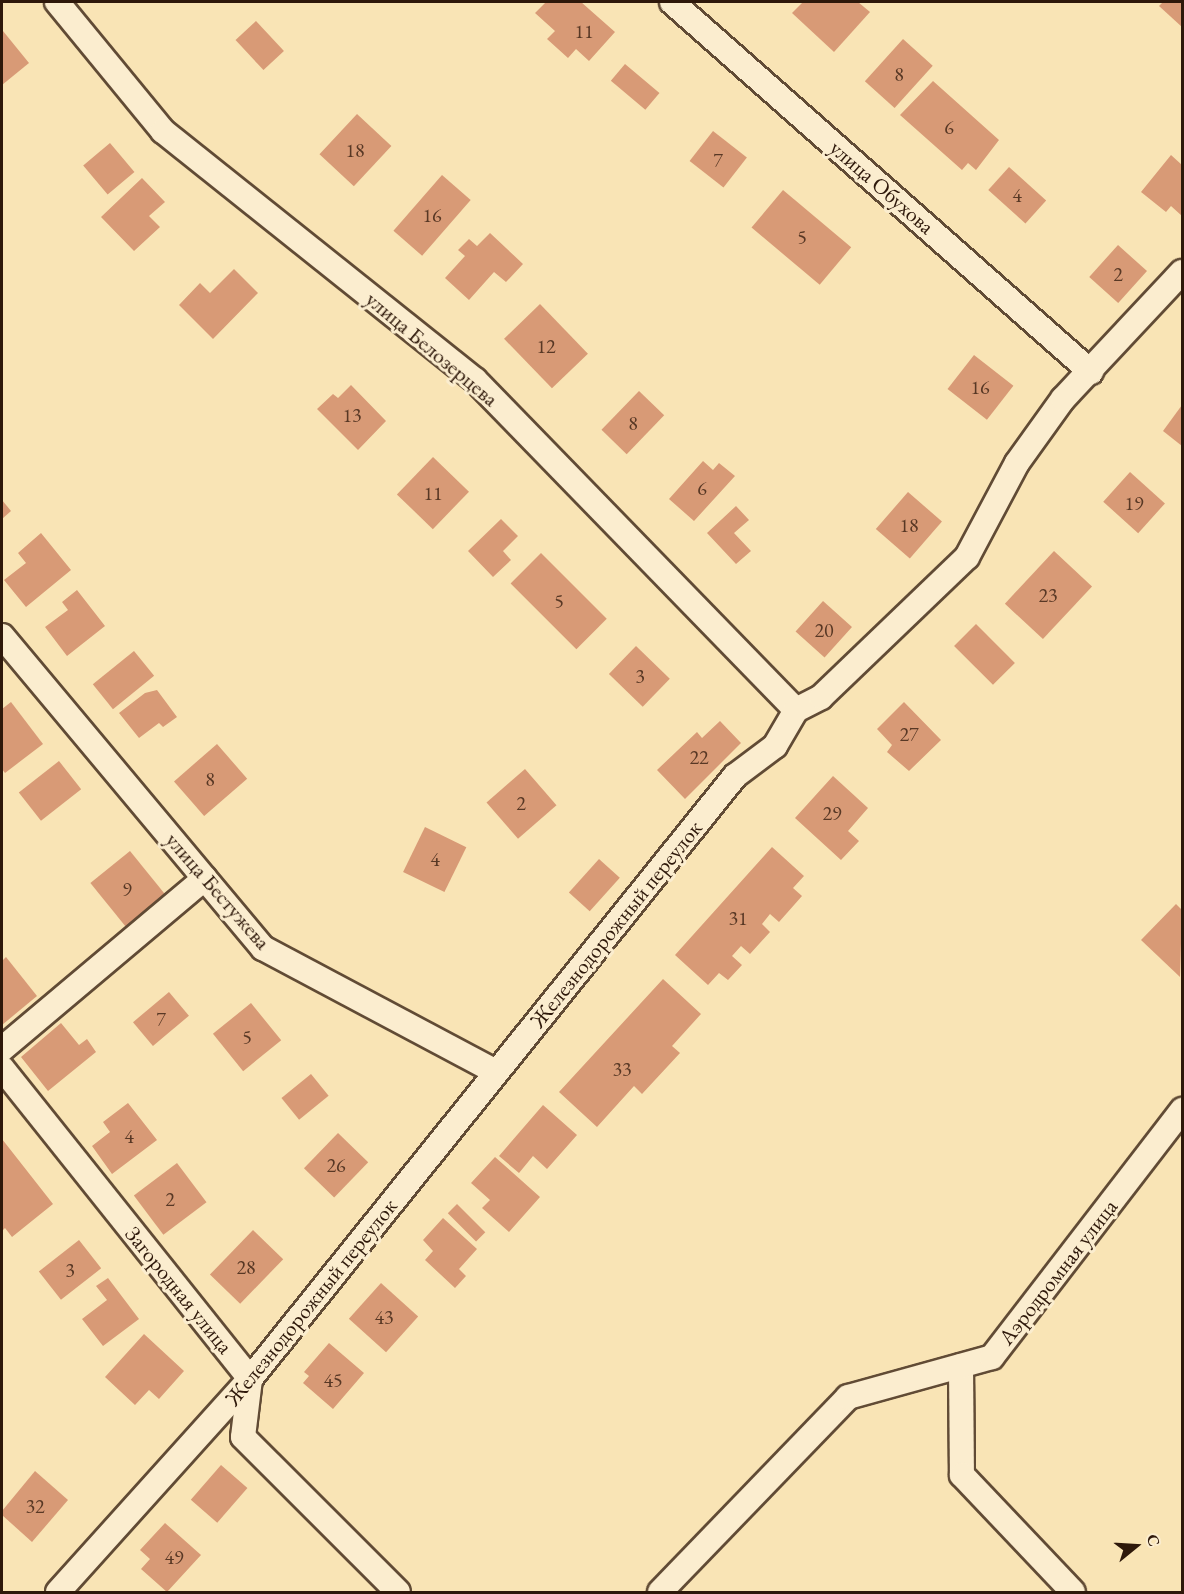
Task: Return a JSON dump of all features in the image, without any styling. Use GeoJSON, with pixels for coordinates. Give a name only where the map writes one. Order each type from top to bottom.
{"type":"FeatureCollection","features":[{"type":"Feature","properties":{"kind":"street","name":"улица Белозерцева"},"geometry":{"type":"LineString","coordinates":[[57,2],[164,131],[475,380],[796,710]]}},
{"type":"Feature","properties":{"kind":"street","name":"улица Обухова"},"geometry":{"type":"LineString","coordinates":[[672,2],[1091,372]]}},
{"type":"Feature","properties":{"kind":"street"},"geometry":{"type":"LineString","coordinates":[[796,710],[821,697],[967,557],[1017,464],[1063,399],[1091,372],[1182,272]]}},
{"type":"Feature","properties":{"kind":"street","name":"улица Бестужева"},"geometry":{"type":"LineString","coordinates":[[2,636],[263,948],[495,1072]]}},
{"type":"Feature","properties":{"kind":"street","name":"Железнодорожный переулок"},"geometry":{"type":"LineString","coordinates":[[58,1593],[250,1379],[735,776],[774,746],[796,710]]}},
{"type":"Feature","properties":{"kind":"street"},"geometry":{"type":"LineString","coordinates":[[2,1049],[205,878]]}},
{"type":"Feature","properties":{"kind":"street","name":"Загородная улица"},"geometry":{"type":"LineString","coordinates":[[2,1068],[250,1379]]}},
{"type":"Feature","properties":{"kind":"street","name":"Аэродромная улица"},"geometry":{"type":"LineString","coordinates":[[660,1593],[848,1397],[992,1357],[1182,1110]]}},
{"type":"Feature","properties":{"kind":"street"},"geometry":{"type":"LineString","coordinates":[[961,1366],[962,1475],[1073,1593]]}},
{"type":"Feature","properties":{"kind":"street"},"geometry":{"type":"LineString","coordinates":[[250,1379],[243,1437],[398,1593]]}},
{"type":"Feature","properties":{"kind":"building"},"geometry":{"type":"Polygon","coordinates":[[[546,2],[581,2],[615,32],[589,61],[576,49],[568,58],[547,39],[555,31],[535,13],[546,2]]]}},
{"type":"Feature","properties":{"kind":"building"},"geometry":{"type":"Polygon","coordinates":[[[803,2],[858,2],[870,12],[834,52],[792,13],[803,2]]]}},
{"type":"Feature","properties":{"kind":"building"},"geometry":{"type":"Polygon","coordinates":[[[1163,2],[1182,2],[1182,27],[1159,6],[1163,2]]]}},
{"type":"Feature","properties":{"kind":"building"},"geometry":{"type":"Polygon","coordinates":[[[256,21],[284,51],[263,70],[236,40],[256,21]]]}},
{"type":"Feature","properties":{"kind":"building"},"geometry":{"type":"Polygon","coordinates":[[[2,32],[29,63],[2,85],[2,32]]]}},
{"type":"Feature","properties":{"kind":"building"},"geometry":{"type":"Polygon","coordinates":[[[903,39],[933,66],[895,108],[865,81],[903,39]]]}},
{"type":"Feature","properties":{"kind":"building"},"geometry":{"type":"Polygon","coordinates":[[[625,64],[659,93],[645,110],[611,81],[625,64]]]}},
{"type":"Feature","properties":{"kind":"building"},"geometry":{"type":"Polygon","coordinates":[[[933,81],[999,140],[976,170],[968,163],[962,170],[900,115],[933,81]]]}},
{"type":"Feature","properties":{"kind":"building"},"geometry":{"type":"Polygon","coordinates":[[[357,114],[391,146],[354,186],[319,154],[357,114]]]}},
{"type":"Feature","properties":{"kind":"building"},"geometry":{"type":"Polygon","coordinates":[[[713,131],[747,157],[723,187],[690,161],[713,131]]]}},
{"type":"Feature","properties":{"kind":"building"},"geometry":{"type":"Polygon","coordinates":[[[110,143],[134,172],[108,195],[83,165],[110,143]]]}},
{"type":"Feature","properties":{"kind":"building"},"geometry":{"type":"Polygon","coordinates":[[[1171,155],[1182,165],[1182,216],[1171,206],[1166,212],[1141,192],[1171,155]]]}},
{"type":"Feature","properties":{"kind":"building"},"geometry":{"type":"Polygon","coordinates":[[[1009,167],[1046,200],[1025,223],[988,190],[1009,167]]]}},
{"type":"Feature","properties":{"kind":"building"},"geometry":{"type":"Polygon","coordinates":[[[442,175],[471,200],[422,256],[393,231],[442,175]]]}},
{"type":"Feature","properties":{"kind":"building"},"geometry":{"type":"Polygon","coordinates":[[[142,178],[165,202],[149,216],[160,227],[134,251],[101,217],[142,178]]]}},
{"type":"Feature","properties":{"kind":"building"},"geometry":{"type":"Polygon","coordinates":[[[783,190],[851,247],[820,285],[752,228],[783,190]]]}},
{"type":"Feature","properties":{"kind":"building"},"geometry":{"type":"Polygon","coordinates":[[[490,233],[523,264],[506,282],[494,272],[469,300],[445,278],[465,256],[458,250],[469,239],[477,246],[490,233]]]}},
{"type":"Feature","properties":{"kind":"building"},"geometry":{"type":"Polygon","coordinates":[[[1118,245],[1147,271],[1118,303],[1089,277],[1118,245]]]}},
{"type":"Feature","properties":{"kind":"building"},"geometry":{"type":"Polygon","coordinates":[[[234,269],[258,293],[213,339],[179,305],[200,283],[210,293],[234,269]]]}},
{"type":"Feature","properties":{"kind":"building"},"geometry":{"type":"Polygon","coordinates":[[[540,304],[588,354],[552,388],[504,339],[540,304]]]}},
{"type":"Feature","properties":{"kind":"building"},"geometry":{"type":"Polygon","coordinates":[[[974,355],[1013,386],[987,420],[948,389],[974,355]]]}},
{"type":"Feature","properties":{"kind":"building"},"geometry":{"type":"Polygon","coordinates":[[[351,385],[386,421],[358,450],[317,409],[333,394],[338,398],[351,385]]]}},
{"type":"Feature","properties":{"kind":"building"},"geometry":{"type":"Polygon","coordinates":[[[639,391],[664,415],[627,454],[601,430],[639,391]]]}},
{"type":"Feature","properties":{"kind":"building"},"geometry":{"type":"Polygon","coordinates":[[[1182,405],[1182,446],[1163,431],[1182,405]]]}},
{"type":"Feature","properties":{"kind":"building"},"geometry":{"type":"Polygon","coordinates":[[[433,457],[469,492],[433,529],[397,494],[433,457]]]}},
{"type":"Feature","properties":{"kind":"building"},"geometry":{"type":"Polygon","coordinates":[[[703,461],[713,470],[719,463],[735,476],[694,521],[669,499],[703,461]]]}},
{"type":"Feature","properties":{"kind":"building"},"geometry":{"type":"Polygon","coordinates":[[[1130,472],[1165,503],[1138,533],[1103,502],[1130,472]]]}},
{"type":"Feature","properties":{"kind":"building"},"geometry":{"type":"Polygon","coordinates":[[[908,492],[942,522],[910,559],[876,529],[908,492]]]}},
{"type":"Feature","properties":{"kind":"building"},"geometry":{"type":"Polygon","coordinates":[[[2,500],[11,511],[2,519],[2,500]]]}},
{"type":"Feature","properties":{"kind":"building"},"geometry":{"type":"Polygon","coordinates":[[[736,506],[749,520],[734,533],[751,551],[736,564],[707,533],[736,506]]]}},
{"type":"Feature","properties":{"kind":"building"},"geometry":{"type":"Polygon","coordinates":[[[501,519],[518,536],[503,551],[511,560],[493,577],[468,551],[501,519]]]}},
{"type":"Feature","properties":{"kind":"building"},"geometry":{"type":"Polygon","coordinates":[[[41,533],[71,570],[26,607],[4,580],[26,563],[18,553],[41,533]]]}},
{"type":"Feature","properties":{"kind":"building"},"geometry":{"type":"Polygon","coordinates":[[[1054,551],[1092,586],[1043,639],[1005,604],[1054,551]]]}},
{"type":"Feature","properties":{"kind":"building"},"geometry":{"type":"Polygon","coordinates":[[[541,553],[607,619],[576,649],[511,583],[541,553]]]}},
{"type":"Feature","properties":{"kind":"building"},"geometry":{"type":"Polygon","coordinates":[[[77,590],[105,626],[67,656],[45,627],[68,610],[62,602],[77,590]]]}},
{"type":"Feature","properties":{"kind":"building"},"geometry":{"type":"Polygon","coordinates":[[[823,601],[852,627],[825,658],[796,631],[823,601]]]}},
{"type":"Feature","properties":{"kind":"building"},"geometry":{"type":"Polygon","coordinates":[[[976,624],[1015,663],[993,685],[954,646],[976,624]]]}},
{"type":"Feature","properties":{"kind":"building"},"geometry":{"type":"Polygon","coordinates":[[[636,646],[670,679],[643,707],[609,674],[636,646]]]}},
{"type":"Feature","properties":{"kind":"building"},"geometry":{"type":"Polygon","coordinates":[[[134,651],[154,676],[113,709],[93,684],[134,651]]]}},
{"type":"Feature","properties":{"kind":"building"},"geometry":{"type":"Polygon","coordinates":[[[157,690],[177,717],[163,727],[159,723],[139,738],[119,713],[145,693],[157,690]]]}},
{"type":"Feature","properties":{"kind":"building"},"geometry":{"type":"Polygon","coordinates":[[[11,702],[43,744],[5,773],[2,769],[2,709],[11,702]]]}},
{"type":"Feature","properties":{"kind":"building"},"geometry":{"type":"Polygon","coordinates":[[[904,702],[941,740],[909,771],[887,752],[892,745],[877,729],[904,702]]]}},
{"type":"Feature","properties":{"kind":"building"},"geometry":{"type":"Polygon","coordinates":[[[720,721],[741,743],[685,799],[657,770],[697,732],[702,738],[720,721]]]}},
{"type":"Feature","properties":{"kind":"building"},"geometry":{"type":"Polygon","coordinates":[[[217,744],[247,779],[204,816],[174,781],[217,744]]]}},
{"type":"Feature","properties":{"kind":"building"},"geometry":{"type":"Polygon","coordinates":[[[59,761],[81,789],[41,821],[19,792],[59,761]]]}},
{"type":"Feature","properties":{"kind":"building"},"geometry":{"type":"Polygon","coordinates":[[[525,769],[556,805],[518,839],[487,802],[525,769]]]}},
{"type":"Feature","properties":{"kind":"building"},"geometry":{"type":"Polygon","coordinates":[[[833,776],[868,808],[848,831],[859,841],[841,860],[795,818],[833,776]]]}},
{"type":"Feature","properties":{"kind":"building"},"geometry":{"type":"Polygon","coordinates":[[[425,827],[466,847],[444,892],[403,872],[425,827]]]}},
{"type":"Feature","properties":{"kind":"building"},"geometry":{"type":"Polygon","coordinates":[[[772,847],[804,876],[793,888],[802,896],[779,922],[770,914],[762,924],[770,932],[750,954],[741,946],[732,956],[742,965],[728,980],[719,973],[708,985],[675,955],[772,847]]]}},
{"type":"Feature","properties":{"kind":"building"},"geometry":{"type":"Polygon","coordinates":[[[130,851],[165,895],[126,927],[90,883],[130,851]]]}},
{"type":"Feature","properties":{"kind":"building"},"geometry":{"type":"Polygon","coordinates":[[[599,859],[620,878],[590,911],[569,892],[599,859]]]}},
{"type":"Feature","properties":{"kind":"building"},"geometry":{"type":"Polygon","coordinates":[[[1176,904],[1182,910],[1180,977],[1141,940],[1176,904]]]}},
{"type":"Feature","properties":{"kind":"building"},"geometry":{"type":"Polygon","coordinates":[[[6,957],[37,996],[2,1025],[2,961],[6,957]]]}},
{"type":"Feature","properties":{"kind":"building"},"geometry":{"type":"Polygon","coordinates":[[[663,979],[701,1014],[672,1046],[680,1053],[642,1094],[634,1086],[597,1127],[559,1092],[663,979]]]}},
{"type":"Feature","properties":{"kind":"building"},"geometry":{"type":"Polygon","coordinates":[[[169,992],[189,1016],[153,1046],[133,1022],[169,992]]]}},
{"type":"Feature","properties":{"kind":"building"},"geometry":{"type":"Polygon","coordinates":[[[251,1003],[281,1040],[243,1071],[213,1034],[251,1003]]]}},
{"type":"Feature","properties":{"kind":"building"},"geometry":{"type":"Polygon","coordinates":[[[61,1023],[79,1045],[87,1039],[96,1052],[48,1091],[21,1057],[61,1023]]]}},
{"type":"Feature","properties":{"kind":"building"},"geometry":{"type":"Polygon","coordinates":[[[311,1074],[329,1096],[299,1120],[281,1098],[311,1074]]]}},
{"type":"Feature","properties":{"kind":"building"},"geometry":{"type":"Polygon","coordinates":[[[128,1103],[157,1140],[112,1174],[92,1146],[110,1132],[103,1122],[128,1103]]]}},
{"type":"Feature","properties":{"kind":"building"},"geometry":{"type":"Polygon","coordinates":[[[543,1105],[577,1135],[547,1169],[533,1156],[519,1173],[499,1156],[543,1105]]]}},
{"type":"Feature","properties":{"kind":"building"},"geometry":{"type":"Polygon","coordinates":[[[338,1133],[368,1162],[334,1197],[304,1168],[338,1133]]]}},
{"type":"Feature","properties":{"kind":"building"},"geometry":{"type":"Polygon","coordinates":[[[2,1139],[53,1204],[12,1237],[5,1228],[2,1231],[2,1139]]]}},
{"type":"Feature","properties":{"kind":"building"},"geometry":{"type":"Polygon","coordinates":[[[495,1157],[540,1197],[509,1232],[482,1208],[490,1200],[471,1183],[495,1157]]]}},
{"type":"Feature","properties":{"kind":"building"},"geometry":{"type":"Polygon","coordinates":[[[177,1163],[206,1202],[163,1235],[134,1195],[177,1163]]]}},
{"type":"Feature","properties":{"kind":"building"},"geometry":{"type":"Polygon","coordinates":[[[457,1204],[485,1232],[476,1241],[448,1213],[457,1204]]]}},
{"type":"Feature","properties":{"kind":"building"},"geometry":{"type":"Polygon","coordinates":[[[443,1218],[477,1249],[459,1269],[466,1276],[455,1288],[425,1260],[433,1251],[423,1240],[443,1218]]]}},
{"type":"Feature","properties":{"kind":"building"},"geometry":{"type":"Polygon","coordinates":[[[253,1230],[283,1259],[240,1304],[210,1275],[253,1230]]]}},
{"type":"Feature","properties":{"kind":"building"},"geometry":{"type":"Polygon","coordinates":[[[79,1240],[101,1268],[61,1300],[39,1271],[79,1240]]]}},
{"type":"Feature","properties":{"kind":"building"},"geometry":{"type":"Polygon","coordinates":[[[108,1278],[139,1319],[103,1346],[82,1319],[107,1300],[96,1286],[108,1278]]]}},
{"type":"Feature","properties":{"kind":"building"},"geometry":{"type":"Polygon","coordinates":[[[381,1283],[418,1316],[386,1352],[349,1319],[381,1283]]]}},
{"type":"Feature","properties":{"kind":"building"},"geometry":{"type":"Polygon","coordinates":[[[144,1334],[184,1371],[159,1399],[149,1390],[135,1405],[105,1377],[144,1334]]]}},
{"type":"Feature","properties":{"kind":"building"},"geometry":{"type":"Polygon","coordinates":[[[329,1343],[364,1373],[333,1409],[303,1383],[309,1376],[304,1372],[329,1343]]]}},
{"type":"Feature","properties":{"kind":"building"},"geometry":{"type":"Polygon","coordinates":[[[221,1465],[247,1488],[217,1523],[191,1500],[221,1465]]]}},
{"type":"Feature","properties":{"kind":"building"},"geometry":{"type":"Polygon","coordinates":[[[35,1471],[68,1500],[32,1542],[2,1515],[2,1511],[35,1471]]]}},
{"type":"Feature","properties":{"kind":"building"},"geometry":{"type":"Polygon","coordinates":[[[165,1523],[201,1555],[167,1592],[141,1569],[150,1559],[140,1550],[165,1523]]]}}]}
